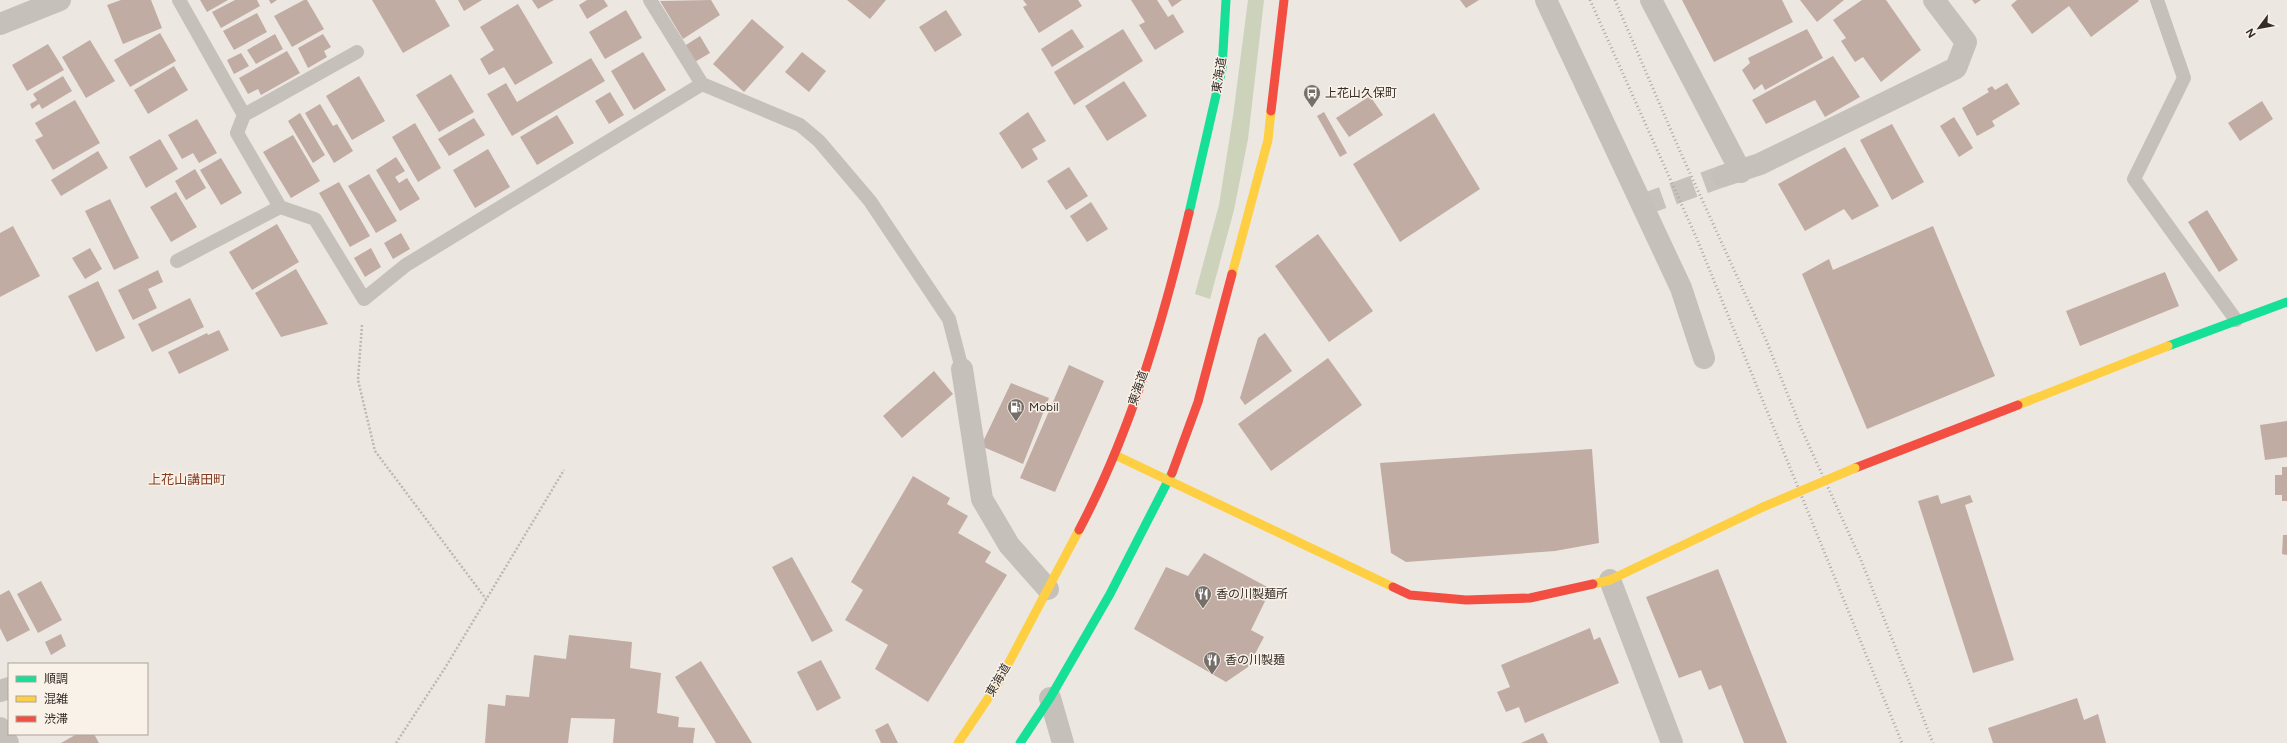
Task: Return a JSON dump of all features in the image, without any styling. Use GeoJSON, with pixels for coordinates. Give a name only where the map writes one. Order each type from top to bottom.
{"type":"FeatureCollection","features":[{"type":"Feature","properties":{"kind":"main road","name":"東海道"},"geometry":{"type":"LineString","coordinates":[[958,743],[997,685],[1048,589],[1115,455],[1154,339],[1189,215],[1222,69],[1226,0]]}},
{"type":"Feature","properties":{"kind":"main road"},"geometry":{"type":"LineString","coordinates":[[1020,743],[1050,698],[1110,594],[1170,480],[1198,402],[1268,140],[1284,0]]}},
{"type":"Feature","properties":{"kind":"main road"},"geometry":{"type":"LineString","coordinates":[[1115,455],[1170,480],[1338,562],[1410,594],[1466,600],[1530,598],[1610,580],[1762,507],[1855,468],[2236,320],[2287,302]]}},
{"type":"Feature","properties":{"kind":"street"},"geometry":{"type":"LineString","coordinates":[[0,24],[60,0]]}},
{"type":"Feature","properties":{"kind":"street"},"geometry":{"type":"LineString","coordinates":[[1546,0],[1681,288],[1704,358]]}},
{"type":"Feature","properties":{"kind":"street"},"geometry":{"type":"LineString","coordinates":[[1651,0],[1732,174],[1956,68],[1966,42],[1934,0]]}},
{"type":"Feature","properties":{"kind":"street"},"geometry":{"type":"LineString","coordinates":[[962,368],[982,499],[1010,545],[1048,589]]}},
{"type":"Feature","properties":{"kind":"street"},"geometry":{"type":"LineString","coordinates":[[1610,580],[1672,743]]}},
{"type":"Feature","properties":{"kind":"street"},"geometry":{"type":"LineString","coordinates":[[1050,698],[1063,743]]}},
{"type":"Feature","properties":{"kind":"street"},"geometry":{"type":"LineString","coordinates":[[0,728],[8,743]]}},
{"type":"Feature","properties":{"kind":"lane"},"geometry":{"type":"LineString","coordinates":[[179,0],[244,115]]}},
{"type":"Feature","properties":{"kind":"lane"},"geometry":{"type":"LineString","coordinates":[[650,0],[702,84],[800,125],[819,142],[870,201],[949,319],[962,368]]}},
{"type":"Feature","properties":{"kind":"lane"},"geometry":{"type":"LineString","coordinates":[[2157,0],[2184,78],[2134,179],[2236,320]]}},
{"type":"Feature","properties":{"kind":"lane"},"geometry":{"type":"LineString","coordinates":[[357,52],[244,115],[237,133],[280,207],[315,219],[364,299],[406,265],[702,84]]}},
{"type":"Feature","properties":{"kind":"lane"},"geometry":{"type":"LineString","coordinates":[[177,261],[280,207]]}},
{"type":"Feature","properties":{"kind":"path"},"geometry":{"type":"LineString","coordinates":[[364,299],[358,380],[375,450],[486,600]]}},
{"type":"Feature","properties":{"kind":"path"},"geometry":{"type":"LineString","coordinates":[[396,743],[486,600],[564,470]]}},
{"type":"Feature","properties":{"kind":"green space"},"geometry":{"type":"Polygon","coordinates":[[[1248,0],[1264,0],[1248,139],[1234,210],[1210,299],[1195,294],[1219,205],[1233,116],[1248,0]]]}},
{"type":"Feature","properties":{"kind":"building"},"geometry":{"type":"Polygon","coordinates":[[[121,0],[151,0],[162,28],[123,44],[107,5],[121,0]]]}},
{"type":"Feature","properties":{"kind":"building"},"geometry":{"type":"Polygon","coordinates":[[[200,0],[228,0],[207,12],[200,0]]]}},
{"type":"Feature","properties":{"kind":"building"},"geometry":{"type":"Polygon","coordinates":[[[235,0],[257,0],[260,6],[221,28],[212,12],[235,0]]]}},
{"type":"Feature","properties":{"kind":"building"},"geometry":{"type":"Polygon","coordinates":[[[269,0],[277,0],[271,4],[269,0]]]}},
{"type":"Feature","properties":{"kind":"building"},"geometry":{"type":"Polygon","coordinates":[[[304,0],[307,0],[324,29],[292,47],[274,16],[304,0]]]}},
{"type":"Feature","properties":{"kind":"building"},"geometry":{"type":"Polygon","coordinates":[[[372,0],[435,0],[450,26],[403,53],[372,0]]]}},
{"type":"Feature","properties":{"kind":"building"},"geometry":{"type":"Polygon","coordinates":[[[458,0],[482,0],[464,11],[458,0]]]}},
{"type":"Feature","properties":{"kind":"building"},"geometry":{"type":"Polygon","coordinates":[[[532,0],[554,0],[538,9],[532,0]]]}},
{"type":"Feature","properties":{"kind":"building"},"geometry":{"type":"Polygon","coordinates":[[[587,0],[604,0],[608,6],[587,19],[579,5],[587,0]]]}},
{"type":"Feature","properties":{"kind":"building"},"geometry":{"type":"Polygon","coordinates":[[[711,0],[720,15],[683,39],[660,1],[711,0]]]}},
{"type":"Feature","properties":{"kind":"building"},"geometry":{"type":"Polygon","coordinates":[[[847,0],[886,0],[870,19],[847,0]]]}},
{"type":"Feature","properties":{"kind":"building"},"geometry":{"type":"Polygon","coordinates":[[[1023,0],[1078,0],[1082,6],[1039,33],[1023,7],[1027,5],[1023,0]]]}},
{"type":"Feature","properties":{"kind":"building"},"geometry":{"type":"Polygon","coordinates":[[[1131,0],[1157,0],[1168,17],[1173,14],[1184,32],[1155,50],[1139,25],[1145,22],[1131,0]]]}},
{"type":"Feature","properties":{"kind":"building"},"geometry":{"type":"Polygon","coordinates":[[[1168,0],[1182,0],[1172,7],[1168,0]]]}},
{"type":"Feature","properties":{"kind":"building"},"geometry":{"type":"Polygon","coordinates":[[[1460,0],[1479,0],[1466,8],[1460,0]]]}},
{"type":"Feature","properties":{"kind":"building"},"geometry":{"type":"Polygon","coordinates":[[[1682,0],[1782,0],[1793,22],[1714,62],[1682,0]]]}},
{"type":"Feature","properties":{"kind":"building"},"geometry":{"type":"Polygon","coordinates":[[[1800,0],[1844,0],[1817,22],[1800,0]]]}},
{"type":"Feature","properties":{"kind":"building"},"geometry":{"type":"Polygon","coordinates":[[[1862,0],[1886,0],[1921,50],[1881,82],[1863,57],[1855,62],[1841,41],[1846,38],[1833,20],[1862,0]]]}},
{"type":"Feature","properties":{"kind":"building"},"geometry":{"type":"Polygon","coordinates":[[[1972,0],[1981,0],[1975,4],[1972,0]]]}},
{"type":"Feature","properties":{"kind":"building"},"geometry":{"type":"Polygon","coordinates":[[[2017,0],[2139,1],[2091,37],[2069,6],[2032,34],[2011,5],[2017,0]]]}},
{"type":"Feature","properties":{"kind":"building"},"geometry":{"type":"Polygon","coordinates":[[[518,4],[553,63],[515,85],[504,67],[489,75],[480,59],[494,50],[480,27],[518,4]]]}},
{"type":"Feature","properties":{"kind":"building"},"geometry":{"type":"Polygon","coordinates":[[[626,10],[642,38],[605,59],[589,32],[626,10]]]}},
{"type":"Feature","properties":{"kind":"building"},"geometry":{"type":"Polygon","coordinates":[[[946,10],[962,35],[935,52],[919,27],[946,10]]]}},
{"type":"Feature","properties":{"kind":"building"},"geometry":{"type":"Polygon","coordinates":[[[257,13],[267,32],[234,50],[223,31],[257,13]]]}},
{"type":"Feature","properties":{"kind":"building"},"geometry":{"type":"Polygon","coordinates":[[[752,19],[784,47],[744,92],[713,64],[752,19]]]}},
{"type":"Feature","properties":{"kind":"building"},"geometry":{"type":"Polygon","coordinates":[[[1072,29],[1084,47],[1052,67],[1041,49],[1072,29]]]}},
{"type":"Feature","properties":{"kind":"building"},"geometry":{"type":"Polygon","coordinates":[[[1123,29],[1143,61],[1074,105],[1054,72],[1123,29]]]}},
{"type":"Feature","properties":{"kind":"building"},"geometry":{"type":"Polygon","coordinates":[[[1807,29],[1823,58],[1765,90],[1762,84],[1754,90],[1742,70],[1750,63],[1748,58],[1807,29]]]}},
{"type":"Feature","properties":{"kind":"building"},"geometry":{"type":"Polygon","coordinates":[[[160,33],[176,61],[130,87],[114,60],[160,33]]]}},
{"type":"Feature","properties":{"kind":"building"},"geometry":{"type":"Polygon","coordinates":[[[275,34],[283,49],[256,64],[247,50],[275,34]]]}},
{"type":"Feature","properties":{"kind":"building"},"geometry":{"type":"Polygon","coordinates":[[[323,34],[331,47],[324,51],[327,57],[308,68],[298,48],[323,34]]]}},
{"type":"Feature","properties":{"kind":"building"},"geometry":{"type":"Polygon","coordinates":[[[700,36],[710,53],[693,63],[683,47],[700,36]]]}},
{"type":"Feature","properties":{"kind":"building"},"geometry":{"type":"Polygon","coordinates":[[[90,40],[115,81],[86,98],[62,57],[90,40]]]}},
{"type":"Feature","properties":{"kind":"building"},"geometry":{"type":"Polygon","coordinates":[[[48,44],[64,70],[27,91],[12,65],[48,44]]]}},
{"type":"Feature","properties":{"kind":"building"},"geometry":{"type":"Polygon","coordinates":[[[287,51],[300,73],[261,95],[258,89],[248,94],[239,78],[287,51]]]}},
{"type":"Feature","properties":{"kind":"building"},"geometry":{"type":"Polygon","coordinates":[[[643,52],[666,90],[634,110],[611,71],[643,52]]]}},
{"type":"Feature","properties":{"kind":"building"},"geometry":{"type":"Polygon","coordinates":[[[802,52],[826,71],[809,92],[785,72],[802,52]]]}},
{"type":"Feature","properties":{"kind":"building"},"geometry":{"type":"Polygon","coordinates":[[[241,53],[249,66],[234,74],[227,60],[241,53]]]}},
{"type":"Feature","properties":{"kind":"building"},"geometry":{"type":"Polygon","coordinates":[[[1833,56],[1860,97],[1825,117],[1815,100],[1766,124],[1752,100],[1833,56]]]}},
{"type":"Feature","properties":{"kind":"building"},"geometry":{"type":"Polygon","coordinates":[[[591,58],[605,81],[512,136],[487,94],[506,83],[517,102],[591,58]]]}},
{"type":"Feature","properties":{"kind":"building"},"geometry":{"type":"Polygon","coordinates":[[[174,66],[188,90],[148,114],[134,90],[174,66]]]}},
{"type":"Feature","properties":{"kind":"building"},"geometry":{"type":"Polygon","coordinates":[[[451,74],[474,112],[439,132],[416,95],[451,74]]]}},
{"type":"Feature","properties":{"kind":"building"},"geometry":{"type":"Polygon","coordinates":[[[63,76],[72,91],[42,109],[39,104],[32,109],[30,104],[37,100],[33,94],[63,76]]]}},
{"type":"Feature","properties":{"kind":"building"},"geometry":{"type":"Polygon","coordinates":[[[359,76],[385,121],[352,140],[326,96],[359,76]]]}},
{"type":"Feature","properties":{"kind":"building"},"geometry":{"type":"Polygon","coordinates":[[[1124,81],[1147,116],[1107,141],[1085,106],[1124,81]]]}},
{"type":"Feature","properties":{"kind":"building"},"geometry":{"type":"Polygon","coordinates":[[[2007,83],[2020,104],[1992,121],[1995,126],[1977,136],[1962,108],[1989,92],[1987,89],[1992,86],[1995,90],[2007,83]]]}},
{"type":"Feature","properties":{"kind":"building"},"geometry":{"type":"Polygon","coordinates":[[[610,92],[624,115],[609,124],[595,101],[610,92]]]}},
{"type":"Feature","properties":{"kind":"building"},"geometry":{"type":"Polygon","coordinates":[[[1370,96],[1383,115],[1349,137],[1336,118],[1370,96]]]}},
{"type":"Feature","properties":{"kind":"building"},"geometry":{"type":"Polygon","coordinates":[[[75,100],[100,143],[53,170],[35,140],[43,136],[35,123],[75,100]]]}},
{"type":"Feature","properties":{"kind":"building"},"geometry":{"type":"Polygon","coordinates":[[[2262,101],[2273,119],[2240,141],[2228,123],[2262,101]]]}},
{"type":"Feature","properties":{"kind":"building"},"geometry":{"type":"Polygon","coordinates":[[[320,104],[333,126],[337,124],[353,151],[334,163],[305,113],[320,104]]]}},
{"type":"Feature","properties":{"kind":"building"},"geometry":{"type":"Polygon","coordinates":[[[1028,112],[1046,141],[1032,149],[1038,159],[1022,169],[999,133],[1028,112]]]}},
{"type":"Feature","properties":{"kind":"building"},"geometry":{"type":"Polygon","coordinates":[[[1324,112],[1347,153],[1340,157],[1317,116],[1324,112]]]}},
{"type":"Feature","properties":{"kind":"building"},"geometry":{"type":"Polygon","coordinates":[[[300,113],[325,155],[313,163],[288,121],[300,113]]]}},
{"type":"Feature","properties":{"kind":"building"},"geometry":{"type":"Polygon","coordinates":[[[1434,113],[1480,189],[1400,242],[1353,164],[1434,113]]]}},
{"type":"Feature","properties":{"kind":"building"},"geometry":{"type":"Polygon","coordinates":[[[557,115],[574,143],[537,165],[520,137],[557,115]]]}},
{"type":"Feature","properties":{"kind":"building"},"geometry":{"type":"Polygon","coordinates":[[[1954,117],[1973,148],[1959,157],[1940,126],[1954,117]]]}},
{"type":"Feature","properties":{"kind":"building"},"geometry":{"type":"Polygon","coordinates":[[[474,118],[485,135],[449,156],[438,139],[474,118]]]}},
{"type":"Feature","properties":{"kind":"building"},"geometry":{"type":"Polygon","coordinates":[[[197,119],[217,153],[199,163],[193,153],[182,159],[168,135],[197,119]]]}},
{"type":"Feature","properties":{"kind":"building"},"geometry":{"type":"Polygon","coordinates":[[[415,123],[441,168],[418,182],[392,137],[415,123]]]}},
{"type":"Feature","properties":{"kind":"building"},"geometry":{"type":"Polygon","coordinates":[[[1892,124],[1924,182],[1892,200],[1860,140],[1892,124]]]}},
{"type":"Feature","properties":{"kind":"building"},"geometry":{"type":"Polygon","coordinates":[[[293,135],[320,181],[291,198],[263,152],[293,135]]]}},
{"type":"Feature","properties":{"kind":"building"},"geometry":{"type":"Polygon","coordinates":[[[160,139],[178,169],[146,188],[129,157],[160,139]]]}},
{"type":"Feature","properties":{"kind":"building"},"geometry":{"type":"Polygon","coordinates":[[[1845,147],[1879,206],[1852,220],[1844,209],[1805,231],[1778,184],[1845,147]]]}},
{"type":"Feature","properties":{"kind":"building"},"geometry":{"type":"Polygon","coordinates":[[[488,149],[510,187],[475,208],[453,170],[488,149]]]}},
{"type":"Feature","properties":{"kind":"building"},"geometry":{"type":"Polygon","coordinates":[[[98,151],[108,168],[61,196],[51,180],[98,151]]]}},
{"type":"Feature","properties":{"kind":"building"},"geometry":{"type":"Polygon","coordinates":[[[396,157],[405,171],[395,177],[399,183],[407,178],[420,199],[400,211],[376,170],[396,157]]]}},
{"type":"Feature","properties":{"kind":"building"},"geometry":{"type":"Polygon","coordinates":[[[221,158],[242,193],[221,205],[200,170],[221,158]]]}},
{"type":"Feature","properties":{"kind":"building"},"geometry":{"type":"Polygon","coordinates":[[[1069,167],[1088,196],[1066,210],[1047,181],[1069,167]]]}},
{"type":"Feature","properties":{"kind":"building"},"geometry":{"type":"Polygon","coordinates":[[[195,169],[206,188],[186,200],[175,181],[195,169]]]}},
{"type":"Feature","properties":{"kind":"building"},"geometry":{"type":"Polygon","coordinates":[[[369,174],[397,221],[376,233],[348,186],[369,174]]]}},
{"type":"Feature","properties":{"kind":"building"},"geometry":{"type":"Polygon","coordinates":[[[339,182],[370,236],[350,247],[319,193],[339,182]]]}},
{"type":"Feature","properties":{"kind":"building"},"geometry":{"type":"Polygon","coordinates":[[[176,192],[197,227],[171,242],[150,207],[176,192]]]}},
{"type":"Feature","properties":{"kind":"building"},"geometry":{"type":"Polygon","coordinates":[[[110,199],[139,258],[114,270],[85,211],[110,199]]]}},
{"type":"Feature","properties":{"kind":"building"},"geometry":{"type":"Polygon","coordinates":[[[1091,202],[1108,229],[1087,242],[1070,216],[1091,202]]]}},
{"type":"Feature","properties":{"kind":"building"},"geometry":{"type":"Polygon","coordinates":[[[2207,210],[2238,260],[2219,272],[2188,222],[2207,210]]]}},
{"type":"Feature","properties":{"kind":"building"},"geometry":{"type":"Polygon","coordinates":[[[277,224],[299,262],[252,290],[229,252],[277,224]]]}},
{"type":"Feature","properties":{"kind":"building"},"geometry":{"type":"Polygon","coordinates":[[[13,226],[40,276],[0,297],[0,233],[13,226]]]}},
{"type":"Feature","properties":{"kind":"building"},"geometry":{"type":"Polygon","coordinates":[[[1933,226],[1995,376],[1867,429],[1802,274],[1829,259],[1833,270],[1933,226]]]}},
{"type":"Feature","properties":{"kind":"building"},"geometry":{"type":"Polygon","coordinates":[[[401,233],[410,249],[393,259],[384,243],[401,233]]]}},
{"type":"Feature","properties":{"kind":"building"},"geometry":{"type":"Polygon","coordinates":[[[1318,234],[1373,311],[1329,342],[1275,266],[1318,234]]]}},
{"type":"Feature","properties":{"kind":"building"},"geometry":{"type":"Polygon","coordinates":[[[90,248],[102,269],[85,279],[72,258],[90,248]]]}},
{"type":"Feature","properties":{"kind":"building"},"geometry":{"type":"Polygon","coordinates":[[[371,248],[381,267],[365,277],[354,258],[371,248]]]}},
{"type":"Feature","properties":{"kind":"building"},"geometry":{"type":"Polygon","coordinates":[[[296,269],[328,324],[281,337],[255,293],[296,269]]]}},
{"type":"Feature","properties":{"kind":"building"},"geometry":{"type":"Polygon","coordinates":[[[158,270],[163,282],[148,289],[157,308],[133,320],[118,290],[158,270]]]}},
{"type":"Feature","properties":{"kind":"building"},"geometry":{"type":"Polygon","coordinates":[[[2165,272],[2179,306],[2080,346],[2066,311],[2165,272]]]}},
{"type":"Feature","properties":{"kind":"building"},"geometry":{"type":"Polygon","coordinates":[[[98,281],[125,338],[96,352],[68,296],[98,281]]]}},
{"type":"Feature","properties":{"kind":"building"},"geometry":{"type":"Polygon","coordinates":[[[190,298],[204,327],[152,352],[138,324],[190,298]]]}},
{"type":"Feature","properties":{"kind":"building"},"geometry":{"type":"Polygon","coordinates":[[[219,330],[229,350],[179,374],[168,352],[207,333],[208,335],[219,330]]]}},
{"type":"Feature","properties":{"kind":"building"},"geometry":{"type":"Polygon","coordinates":[[[1265,333],[1292,371],[1245,405],[1240,398],[1258,338],[1265,333]]]}},
{"type":"Feature","properties":{"kind":"building"},"geometry":{"type":"Polygon","coordinates":[[[1328,358],[1362,405],[1271,471],[1238,424],[1328,358]]]}},
{"type":"Feature","properties":{"kind":"building"},"geometry":{"type":"Polygon","coordinates":[[[1069,365],[1104,381],[1055,492],[1020,478],[1069,365]]]}},
{"type":"Feature","properties":{"kind":"building"},"geometry":{"type":"Polygon","coordinates":[[[934,371],[953,394],[902,438],[883,416],[934,371]]]}},
{"type":"Feature","properties":{"kind":"building","name":"Mobil"},"geometry":{"type":"Polygon","coordinates":[[[1011,383],[1049,398],[1023,464],[981,446],[1011,383]]]}},
{"type":"Feature","properties":{"kind":"building"},"geometry":{"type":"Polygon","coordinates":[[[2287,421],[2287,457],[2265,460],[2260,425],[2287,421]]]}},
{"type":"Feature","properties":{"kind":"building"},"geometry":{"type":"Polygon","coordinates":[[[1592,449],[1599,543],[1555,551],[1406,562],[1391,553],[1380,463],[1592,449]]]}},
{"type":"Feature","properties":{"kind":"building"},"geometry":{"type":"Polygon","coordinates":[[[2282,467],[2287,467],[2287,501],[2282,501],[2282,495],[2275,495],[2275,475],[2282,475],[2282,467]]]}},
{"type":"Feature","properties":{"kind":"building"},"geometry":{"type":"Polygon","coordinates":[[[913,476],[950,498],[947,504],[968,516],[958,533],[991,552],[985,562],[1007,575],[928,702],[875,669],[888,645],[845,620],[863,590],[851,582],[913,476]]]}},
{"type":"Feature","properties":{"kind":"building"},"geometry":{"type":"Polygon","coordinates":[[[1938,495],[1941,504],[1970,495],[1973,502],[1965,505],[2014,660],[1973,673],[1918,501],[1938,495]]]}},
{"type":"Feature","properties":{"kind":"building"},"geometry":{"type":"Polygon","coordinates":[[[2283,535],[2287,535],[2287,555],[2282,554],[2283,535]]]}},
{"type":"Feature","properties":{"kind":"building","name":"香の川製麺所"},"geometry":{"type":"Polygon","coordinates":[[[1204,553],[1271,589],[1251,630],[1264,637],[1248,667],[1226,682],[1134,629],[1166,567],[1188,576],[1204,553]]]}},
{"type":"Feature","properties":{"kind":"building"},"geometry":{"type":"Polygon","coordinates":[[[792,557],[833,631],[812,642],[772,567],[792,557]]]}},
{"type":"Feature","properties":{"kind":"building"},"geometry":{"type":"Polygon","coordinates":[[[1718,569],[1787,743],[1744,743],[1721,685],[1709,690],[1701,670],[1679,678],[1646,597],[1718,569]]]}},
{"type":"Feature","properties":{"kind":"building"},"geometry":{"type":"Polygon","coordinates":[[[41,581],[62,620],[38,633],[17,594],[41,581]]]}},
{"type":"Feature","properties":{"kind":"building"},"geometry":{"type":"Polygon","coordinates":[[[9,590],[30,630],[7,642],[0,628],[0,595],[9,590]]]}},
{"type":"Feature","properties":{"kind":"building"},"geometry":{"type":"Polygon","coordinates":[[[1590,628],[1594,640],[1600,637],[1619,683],[1525,723],[1519,707],[1506,712],[1497,692],[1510,687],[1501,665],[1590,628]]]}},
{"type":"Feature","properties":{"kind":"building"},"geometry":{"type":"Polygon","coordinates":[[[61,634],[66,646],[51,655],[45,642],[61,634]]]}},
{"type":"Feature","properties":{"kind":"building"},"geometry":{"type":"Polygon","coordinates":[[[569,635],[632,642],[630,668],[661,673],[657,713],[679,717],[678,727],[695,728],[693,743],[613,743],[615,719],[571,718],[568,743],[485,743],[488,704],[505,706],[506,695],[529,697],[534,655],[566,659],[569,635]]]}},
{"type":"Feature","properties":{"kind":"building"},"geometry":{"type":"Polygon","coordinates":[[[821,660],[841,698],[817,711],[797,672],[821,660]]]}},
{"type":"Feature","properties":{"kind":"building"},"geometry":{"type":"Polygon","coordinates":[[[701,661],[752,743],[716,743],[675,677],[701,661]]]}},
{"type":"Feature","properties":{"kind":"building"},"geometry":{"type":"Polygon","coordinates":[[[2077,698],[2084,720],[2098,714],[2106,743],[1993,743],[1988,728],[2077,698]]]}},
{"type":"Feature","properties":{"kind":"building"},"geometry":{"type":"Polygon","coordinates":[[[888,723],[898,743],[881,743],[875,730],[888,723]]]}},
{"type":"Feature","properties":{"kind":"building"},"geometry":{"type":"Polygon","coordinates":[[[1543,733],[1548,743],[1521,743],[1543,733]]]}},
{"type":"Feature","properties":{"kind":"building"},"geometry":{"type":"Polygon","coordinates":[[[75,735],[95,735],[99,743],[61,743],[75,735]]]}},
{"type":"Feature","properties":{"kind":"tunnel"},"geometry":{"type":"LineString","coordinates":[[1642,205],[1723,176]]}},
{"type":"Feature","properties":{"kind":"railway"},"geometry":{"type":"LineString","coordinates":[[1590,0],[1697,239],[1902,743]]}},
{"type":"Feature","properties":{"kind":"railway"},"geometry":{"type":"LineString","coordinates":[[1615,0],[1679,149],[1766,340],[1801,428],[1861,560],[1933,743]]}},
{"type":"Feature","properties":{"kind":"traffic: fast"},"geometry":{"type":"LineString","coordinates":[[1189,213],[1222,69],[1226,0]]}},
{"type":"Feature","properties":{"kind":"traffic: fast"},"geometry":{"type":"LineString","coordinates":[[2168,346],[2287,302]]}},
{"type":"Feature","properties":{"kind":"traffic: fast"},"geometry":{"type":"LineString","coordinates":[[1020,743],[1050,698],[1110,594],[1172,473]]}},
{"type":"Feature","properties":{"kind":"traffic: slow"},"geometry":{"type":"LineString","coordinates":[[1232,274],[1268,140],[1271,111]]}},
{"type":"Feature","properties":{"kind":"traffic: slow"},"geometry":{"type":"LineString","coordinates":[[2018,405],[2168,346]]}},
{"type":"Feature","properties":{"kind":"traffic: slow"},"geometry":{"type":"LineString","coordinates":[[1115,455],[1393,587]]}},
{"type":"Feature","properties":{"kind":"traffic: slow"},"geometry":{"type":"LineString","coordinates":[[1763,507],[1855,468]]}},
{"type":"Feature","properties":{"kind":"traffic: slow"},"geometry":{"type":"LineString","coordinates":[[1593,584],[1610,580],[1763,507]]}},
{"type":"Feature","properties":{"kind":"traffic: slow"},"geometry":{"type":"LineString","coordinates":[[958,743],[997,685],[1079,530]]}},
{"type":"Feature","properties":{"kind":"traffic: jam"},"geometry":{"type":"LineString","coordinates":[[1271,111],[1284,0]]}},
{"type":"Feature","properties":{"kind":"traffic: jam"},"geometry":{"type":"LineString","coordinates":[[1079,530],[1098,493],[1130,415],[1144,375],[1168,294],[1189,213]]}},
{"type":"Feature","properties":{"kind":"traffic: jam"},"geometry":{"type":"LineString","coordinates":[[1172,473],[1198,402],[1232,274]]}},
{"type":"Feature","properties":{"kind":"traffic: jam"},"geometry":{"type":"LineString","coordinates":[[1855,468],[2018,405]]}},
{"type":"Feature","properties":{"kind":"traffic: jam"},"geometry":{"type":"LineString","coordinates":[[1393,587],[1410,595],[1466,600],[1530,598],[1593,584]]}},
{"type":"Feature","properties":{"kind":"place","name":"上花山久保町"},"geometry":{"type":"Point","coordinates":[1312,108]}},
{"type":"Feature","properties":{"kind":"place","name":"Mobil"},"geometry":{"type":"Point","coordinates":[1016,422]}},
{"type":"Feature","properties":{"kind":"place","name":"香の川製麺所"},"geometry":{"type":"Point","coordinates":[1203,609]}},
{"type":"Feature","properties":{"kind":"place","name":"香の川製麺"},"geometry":{"type":"Point","coordinates":[1212,675]}},
{"type":"Feature","properties":{"kind":"district","name":"上花山講田町"},"geometry":{"type":"Point","coordinates":[187,479]}}]}
